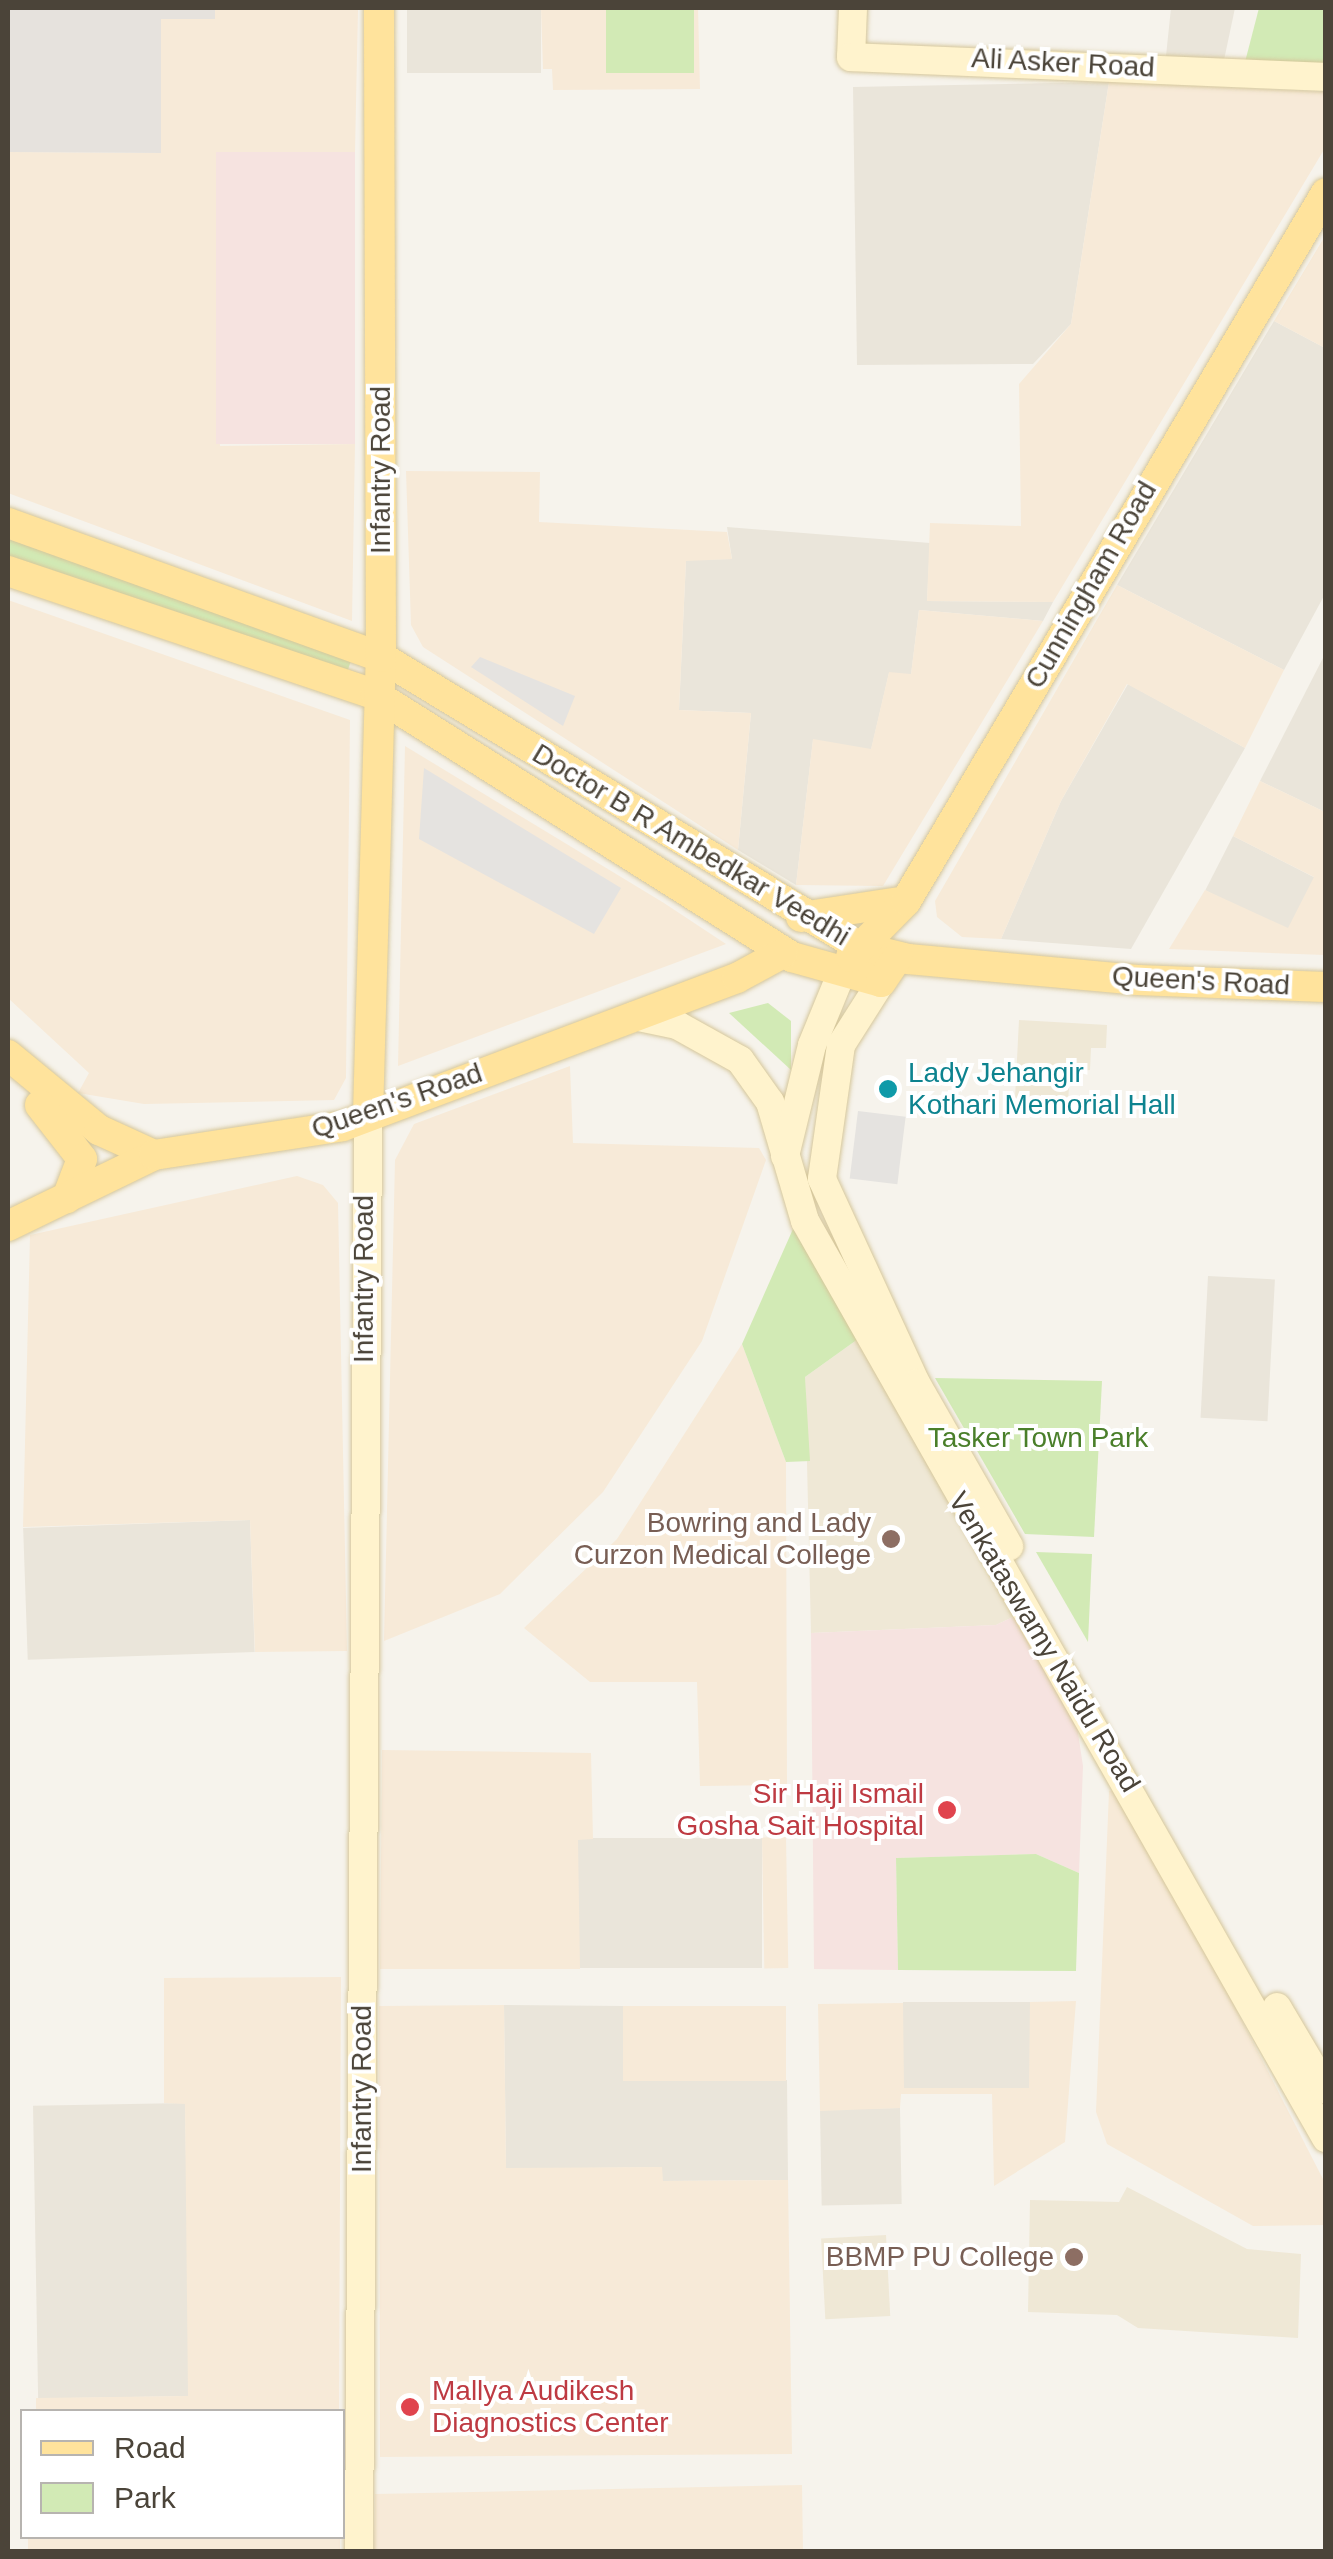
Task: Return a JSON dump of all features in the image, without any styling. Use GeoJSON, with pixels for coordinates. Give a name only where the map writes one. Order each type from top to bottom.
{"type":"FeatureCollection","features":[{"type":"Feature","properties":{"kind":"main road","name":"Infantry Road"},"geometry":{"type":"LineString","coordinates":[[368,1115],[376,696],[382,656],[379,8]]}},
{"type":"Feature","properties":{"kind":"main road","name":"Cunningham Road"},"geometry":{"type":"LineString","coordinates":[[852,957],[906,902],[1326,192]]}},
{"type":"Feature","properties":{"kind":"main road","name":"Doctor B R Ambedkar Veedhi"},"geometry":{"type":"LineString","coordinates":[[8,523],[382,656],[801,917],[852,957]]}},
{"type":"Feature","properties":{"kind":"main road","name":"Doctor B R Ambedkar Veedhi"},"geometry":{"type":"LineString","coordinates":[[8,571],[376,696],[783,953],[852,957],[896,966]]}},
{"type":"Feature","properties":{"kind":"main road"},"geometry":{"type":"LineString","coordinates":[[783,953],[801,917],[906,902],[896,966]]}},
{"type":"Feature","properties":{"kind":"main road","name":"Queen's Road"},"geometry":{"type":"LineString","coordinates":[[8,1226],[154,1155],[323,1131],[634,1016],[783,953]]}},
{"type":"Feature","properties":{"kind":"main road","name":"Queen's Road"},"geometry":{"type":"LineString","coordinates":[[896,966],[1326,987]]}},
{"type":"Feature","properties":{"kind":"main road"},"geometry":{"type":"LineString","coordinates":[[8,1055],[99,1130],[154,1155]]}},
{"type":"Feature","properties":{"kind":"main road"},"geometry":{"type":"LineString","coordinates":[[8,1077],[77,1145],[79,1179],[66,1198]]}},
{"type":"Feature","properties":{"kind":"street","name":"Ali Asker Road"},"geometry":{"type":"LineString","coordinates":[[853,8],[851,58],[1326,77]]}},
{"type":"Feature","properties":{"kind":"street"},"geometry":{"type":"LineString","coordinates":[[784,1157],[812,1045],[852,957]]}},
{"type":"Feature","properties":{"kind":"street","name":"Venkataswamy Naidu Road"},"geometry":{"type":"LineString","coordinates":[[896,966],[841,1045],[822,1179],[834,1217],[933,1413],[1326,2090]]}},
{"type":"Feature","properties":{"kind":"street","name":"Venkataswamy Naidu Road"},"geometry":{"type":"LineString","coordinates":[[634,1016],[678,1025],[740,1060],[770,1102],[805,1221],[1326,2138]]}},
{"type":"Feature","properties":{"kind":"street","name":"Infantry Road"},"geometry":{"type":"LineString","coordinates":[[359,2552],[368,1115]]}},
{"type":"Feature","properties":{"kind":"shaded area"},"geometry":{"type":"Polygon","coordinates":[[[8,8],[215,8],[215,19],[161,19],[161,153],[8,152],[8,8]]]}},
{"type":"Feature","properties":{"kind":"shaded area"},"geometry":{"type":"Polygon","coordinates":[[[215,8],[358,8],[355,152],[216,154],[220,446],[355,444],[352,621],[8,493],[8,152],[160,153],[161,18],[214,19],[215,8]]]}},
{"type":"Feature","properties":{"kind":"shaded area"},"geometry":{"type":"Polygon","coordinates":[[[407,8],[541,8],[541,73],[407,73],[407,8]]]}},
{"type":"Feature","properties":{"kind":"shaded area"},"geometry":{"type":"Polygon","coordinates":[[[541,8],[698,8],[700,89],[553,90],[552,69],[543,69],[541,8]]]}},
{"type":"Feature","properties":{"kind":"shaded area"},"geometry":{"type":"Polygon","coordinates":[[[1171,8],[1235,8],[1224,60],[1166,56],[1171,8]]]}},
{"type":"Feature","properties":{"kind":"shaded area"},"geometry":{"type":"Polygon","coordinates":[[[1109,82],[1071,324],[1033,364],[857,365],[853,87],[1109,82]]]}},
{"type":"Feature","properties":{"kind":"shaded area"},"geometry":{"type":"Polygon","coordinates":[[[1109,82],[1325,92],[1325,148],[1053,602],[927,601],[930,523],[1021,526],[1019,384],[1071,324],[1109,82]]]}},
{"type":"Feature","properties":{"kind":"shaded area"},"geometry":{"type":"Polygon","coordinates":[[[216,152],[355,152],[355,444],[216,444],[216,152]]]}},
{"type":"Feature","properties":{"kind":"shaded area"},"geometry":{"type":"Polygon","coordinates":[[[1325,236],[1325,348],[1274,321],[1325,236]]]}},
{"type":"Feature","properties":{"kind":"shaded area"},"geometry":{"type":"Polygon","coordinates":[[[1274,321],[1325,348],[1325,594],[1284,670],[1117,585],[1274,321]]]}},
{"type":"Feature","properties":{"kind":"shaded area"},"geometry":{"type":"Polygon","coordinates":[[[406,471],[540,472],[539,522],[727,532],[732,559],[686,561],[679,710],[751,713],[738,850],[423,647],[411,625],[406,471]]]}},
{"type":"Feature","properties":{"kind":"shaded area"},"geometry":{"type":"Polygon","coordinates":[[[727,527],[930,543],[927,601],[1053,602],[1043,621],[919,610],[911,675],[889,673],[871,750],[813,740],[796,885],[738,850],[751,713],[679,710],[686,560],[732,559],[727,527]]]}},
{"type":"Feature","properties":{"kind":"shaded area"},"geometry":{"type":"Polygon","coordinates":[[[1117,585],[1284,670],[1245,748],[1127,684],[1061,801],[1001,939],[962,937],[937,917],[935,901],[1117,585]]]}},
{"type":"Feature","properties":{"kind":"shaded area"},"geometry":{"type":"Polygon","coordinates":[[[8,600],[350,720],[346,1078],[334,1100],[144,1104],[78,1093],[89,1073],[8,998],[8,600]]]}},
{"type":"Feature","properties":{"kind":"shaded area"},"geometry":{"type":"Polygon","coordinates":[[[919,610],[1043,621],[883,886],[796,885],[813,739],[871,749],[889,672],[911,674],[919,610]]]}},
{"type":"Feature","properties":{"kind":"shaded area"},"geometry":{"type":"Polygon","coordinates":[[[1325,654],[1325,812],[1260,781],[1325,654]]]}},
{"type":"Feature","properties":{"kind":"shaded area"},"geometry":{"type":"Polygon","coordinates":[[[480,657],[575,696],[563,726],[471,667],[480,657]]]}},
{"type":"Feature","properties":{"kind":"shaded area"},"geometry":{"type":"Polygon","coordinates":[[[1128,684],[1245,748],[1131,949],[1001,939],[1061,801],[1128,684]]]}},
{"type":"Feature","properties":{"kind":"shaded area"},"geometry":{"type":"Polygon","coordinates":[[[405,746],[664,903],[726,944],[398,1066],[405,746]]]}},
{"type":"Feature","properties":{"kind":"shaded area"},"geometry":{"type":"Polygon","coordinates":[[[424,768],[621,888],[594,934],[419,839],[424,768]]]}},
{"type":"Feature","properties":{"kind":"shaded area"},"geometry":{"type":"Polygon","coordinates":[[[1260,781],[1325,812],[1325,955],[1169,949],[1205,890],[1288,928],[1314,877],[1233,836],[1260,781]]]}},
{"type":"Feature","properties":{"kind":"shaded area"},"geometry":{"type":"Polygon","coordinates":[[[1233,836],[1315,878],[1287,932],[1205,890],[1233,836]]]}},
{"type":"Feature","properties":{"kind":"shaded area"},"geometry":{"type":"Polygon","coordinates":[[[1019,1020],[1107,1025],[1106,1048],[1091,1048],[1090,1070],[1070,1072],[1068,1102],[1015,1098],[1019,1020]]]}},
{"type":"Feature","properties":{"kind":"shaded area"},"geometry":{"type":"Polygon","coordinates":[[[570,1066],[573,1143],[759,1148],[766,1160],[702,1341],[603,1492],[500,1594],[384,1641],[395,1160],[414,1124],[570,1066]]]}},
{"type":"Feature","properties":{"kind":"shaded area"},"geometry":{"type":"Polygon","coordinates":[[[858,1111],[906,1117],[897,1184],[850,1178],[858,1111]]]}},
{"type":"Feature","properties":{"kind":"shaded area"},"geometry":{"type":"Polygon","coordinates":[[[297,1176],[323,1185],[338,1203],[347,1651],[255,1652],[250,1520],[23,1527],[30,1235],[297,1176]]]}},
{"type":"Feature","properties":{"kind":"shaded area"},"geometry":{"type":"Polygon","coordinates":[[[1208,1276],[1275,1280],[1267,1421],[1201,1418],[1208,1276]]]}},
{"type":"Feature","properties":{"kind":"shaded area","name":"Bowring and Lady Curzon Medical College"},"geometry":{"type":"Polygon","coordinates":[[[858,1339],[1015,1616],[996,1625],[811,1633],[805,1377],[858,1339]]]}},
{"type":"Feature","properties":{"kind":"shaded area"},"geometry":{"type":"Polygon","coordinates":[[[742,1344],[786,1462],[787,1785],[700,1786],[697,1682],[590,1682],[524,1628],[617,1539],[742,1344]]]}},
{"type":"Feature","properties":{"kind":"shaded area"},"geometry":{"type":"Polygon","coordinates":[[[250,1520],[255,1652],[28,1660],[23,1528],[250,1520]]]}},
{"type":"Feature","properties":{"kind":"shaded area","name":"Sir Haji Ismail Gosha Sait Hospital"},"geometry":{"type":"Polygon","coordinates":[[[1015,1616],[1076,1720],[1083,1766],[1079,1873],[1036,1854],[896,1858],[898,1970],[814,1969],[811,1633],[996,1625],[1015,1616]]]}},
{"type":"Feature","properties":{"kind":"shaded area"},"geometry":{"type":"Polygon","coordinates":[[[382,1750],[591,1753],[593,1839],[578,1840],[580,1969],[380,1969],[382,1750]]]}},
{"type":"Feature","properties":{"kind":"shaded area"},"geometry":{"type":"Polygon","coordinates":[[[1123,1788],[1325,2183],[1325,2225],[1253,2226],[1107,2144],[1096,2112],[1109,1791],[1123,1788]]]}},
{"type":"Feature","properties":{"kind":"shaded area"},"geometry":{"type":"Polygon","coordinates":[[[762,1837],[786,1837],[788,1968],[764,1968],[762,1837]]]}},
{"type":"Feature","properties":{"kind":"shaded area"},"geometry":{"type":"Polygon","coordinates":[[[578,1838],[762,1838],[762,1968],[578,1968],[578,1838]]]}},
{"type":"Feature","properties":{"kind":"shaded area"},"geometry":{"type":"Polygon","coordinates":[[[341,1977],[339,2409],[36,2409],[36,2398],[188,2396],[185,2104],[164,2103],[164,1978],[341,1977]]]}},
{"type":"Feature","properties":{"kind":"shaded area"},"geometry":{"type":"Polygon","coordinates":[[[1076,2001],[1065,2142],[994,2186],[992,2094],[901,2094],[900,2108],[820,2111],[818,2004],[903,2003],[904,2088],[1029,2088],[1030,2002],[1076,2001]]]}},
{"type":"Feature","properties":{"kind":"shaded area"},"geometry":{"type":"Polygon","coordinates":[[[903,2002],[1030,2002],[1030,2088],[903,2088],[903,2002]]]}},
{"type":"Feature","properties":{"kind":"shaded area"},"geometry":{"type":"Polygon","coordinates":[[[504,2005],[623,2006],[625,2081],[787,2080],[788,2180],[662,2181],[662,2167],[506,2169],[504,2005]]]}},
{"type":"Feature","properties":{"kind":"shaded area"},"geometry":{"type":"Polygon","coordinates":[[[504,2005],[506,2168],[662,2167],[663,2181],[788,2180],[792,2454],[380,2457],[379,2006],[504,2005]]]}},
{"type":"Feature","properties":{"kind":"shaded area"},"geometry":{"type":"Polygon","coordinates":[[[623,2006],[786,2006],[786,2081],[623,2081],[623,2006]]]}},
{"type":"Feature","properties":{"kind":"shaded area"},"geometry":{"type":"Polygon","coordinates":[[[185,2103],[190,2396],[38,2399],[33,2106],[185,2103]]]}},
{"type":"Feature","properties":{"kind":"shaded area"},"geometry":{"type":"Polygon","coordinates":[[[900,2108],[902,2204],[822,2205],[820,2109],[900,2108]]]}},
{"type":"Feature","properties":{"kind":"shaded area"},"geometry":{"type":"Polygon","coordinates":[[[1127,2187],[1247,2249],[1301,2254],[1298,2338],[1138,2328],[1117,2315],[1028,2312],[1030,2200],[1119,2202],[1127,2187]]]}},
{"type":"Feature","properties":{"kind":"shaded area"},"geometry":{"type":"Polygon","coordinates":[[[886,2235],[890,2316],[825,2319],[821,2238],[886,2235]]]}},
{"type":"Feature","properties":{"kind":"shaded area"},"geometry":{"type":"Polygon","coordinates":[[[802,2485],[803,2551],[374,2551],[375,2494],[802,2485]]]}},
{"type":"Feature","properties":{"kind":"shaded area"},"geometry":{"type":"Polygon","coordinates":[[[28,2539],[340,2539],[340,2552],[28,2552],[28,2539]]]}},
{"type":"Feature","properties":{"kind":"green space"},"geometry":{"type":"Polygon","coordinates":[[[606,8],[694,8],[694,73],[606,73],[606,8]]]}},
{"type":"Feature","properties":{"kind":"green space"},"geometry":{"type":"Polygon","coordinates":[[[1259,8],[1325,8],[1325,64],[1245,62],[1259,8]]]}},
{"type":"Feature","properties":{"kind":"green space"},"geometry":{"type":"Polygon","coordinates":[[[8,539],[352,658],[346,675],[8,558],[8,539]]]}},
{"type":"Feature","properties":{"kind":"green space"},"geometry":{"type":"Polygon","coordinates":[[[768,1003],[791,1021],[791,1070],[729,1013],[768,1003]]]}},
{"type":"Feature","properties":{"kind":"green space"},"geometry":{"type":"Polygon","coordinates":[[[793,1229],[858,1339],[805,1377],[810,1461],[786,1462],[742,1344],[793,1229]]]}},
{"type":"Feature","properties":{"kind":"green space","name":"Tasker Town Park"},"geometry":{"type":"Polygon","coordinates":[[[935,1378],[1102,1381],[1094,1537],[1025,1534],[935,1378]]]}},
{"type":"Feature","properties":{"kind":"green space"},"geometry":{"type":"Polygon","coordinates":[[[1036,1552],[1092,1554],[1088,1642],[1036,1552]]]}},
{"type":"Feature","properties":{"kind":"green space"},"geometry":{"type":"Polygon","coordinates":[[[1036,1854],[1079,1873],[1076,1971],[898,1970],[896,1858],[1036,1854]]]}},
{"type":"Feature","properties":{"kind":"place","name":"Lady Jehangir Kothari Memorial Hall"},"geometry":{"type":"Point","coordinates":[888,1089]}},
{"type":"Feature","properties":{"kind":"place","name":"Bowring and Lady Curzon Medical College"},"geometry":{"type":"Point","coordinates":[891,1539]}},
{"type":"Feature","properties":{"kind":"place","name":"Sir Haji Ismail Gosha Sait Hospital"},"geometry":{"type":"Point","coordinates":[947,1810]}},
{"type":"Feature","properties":{"kind":"place","name":"BBMP PU College"},"geometry":{"type":"Point","coordinates":[1074,2257]}},
{"type":"Feature","properties":{"kind":"place","name":"Mallya Audikesh Diagnostics Center"},"geometry":{"type":"Point","coordinates":[410,2407]}}]}
